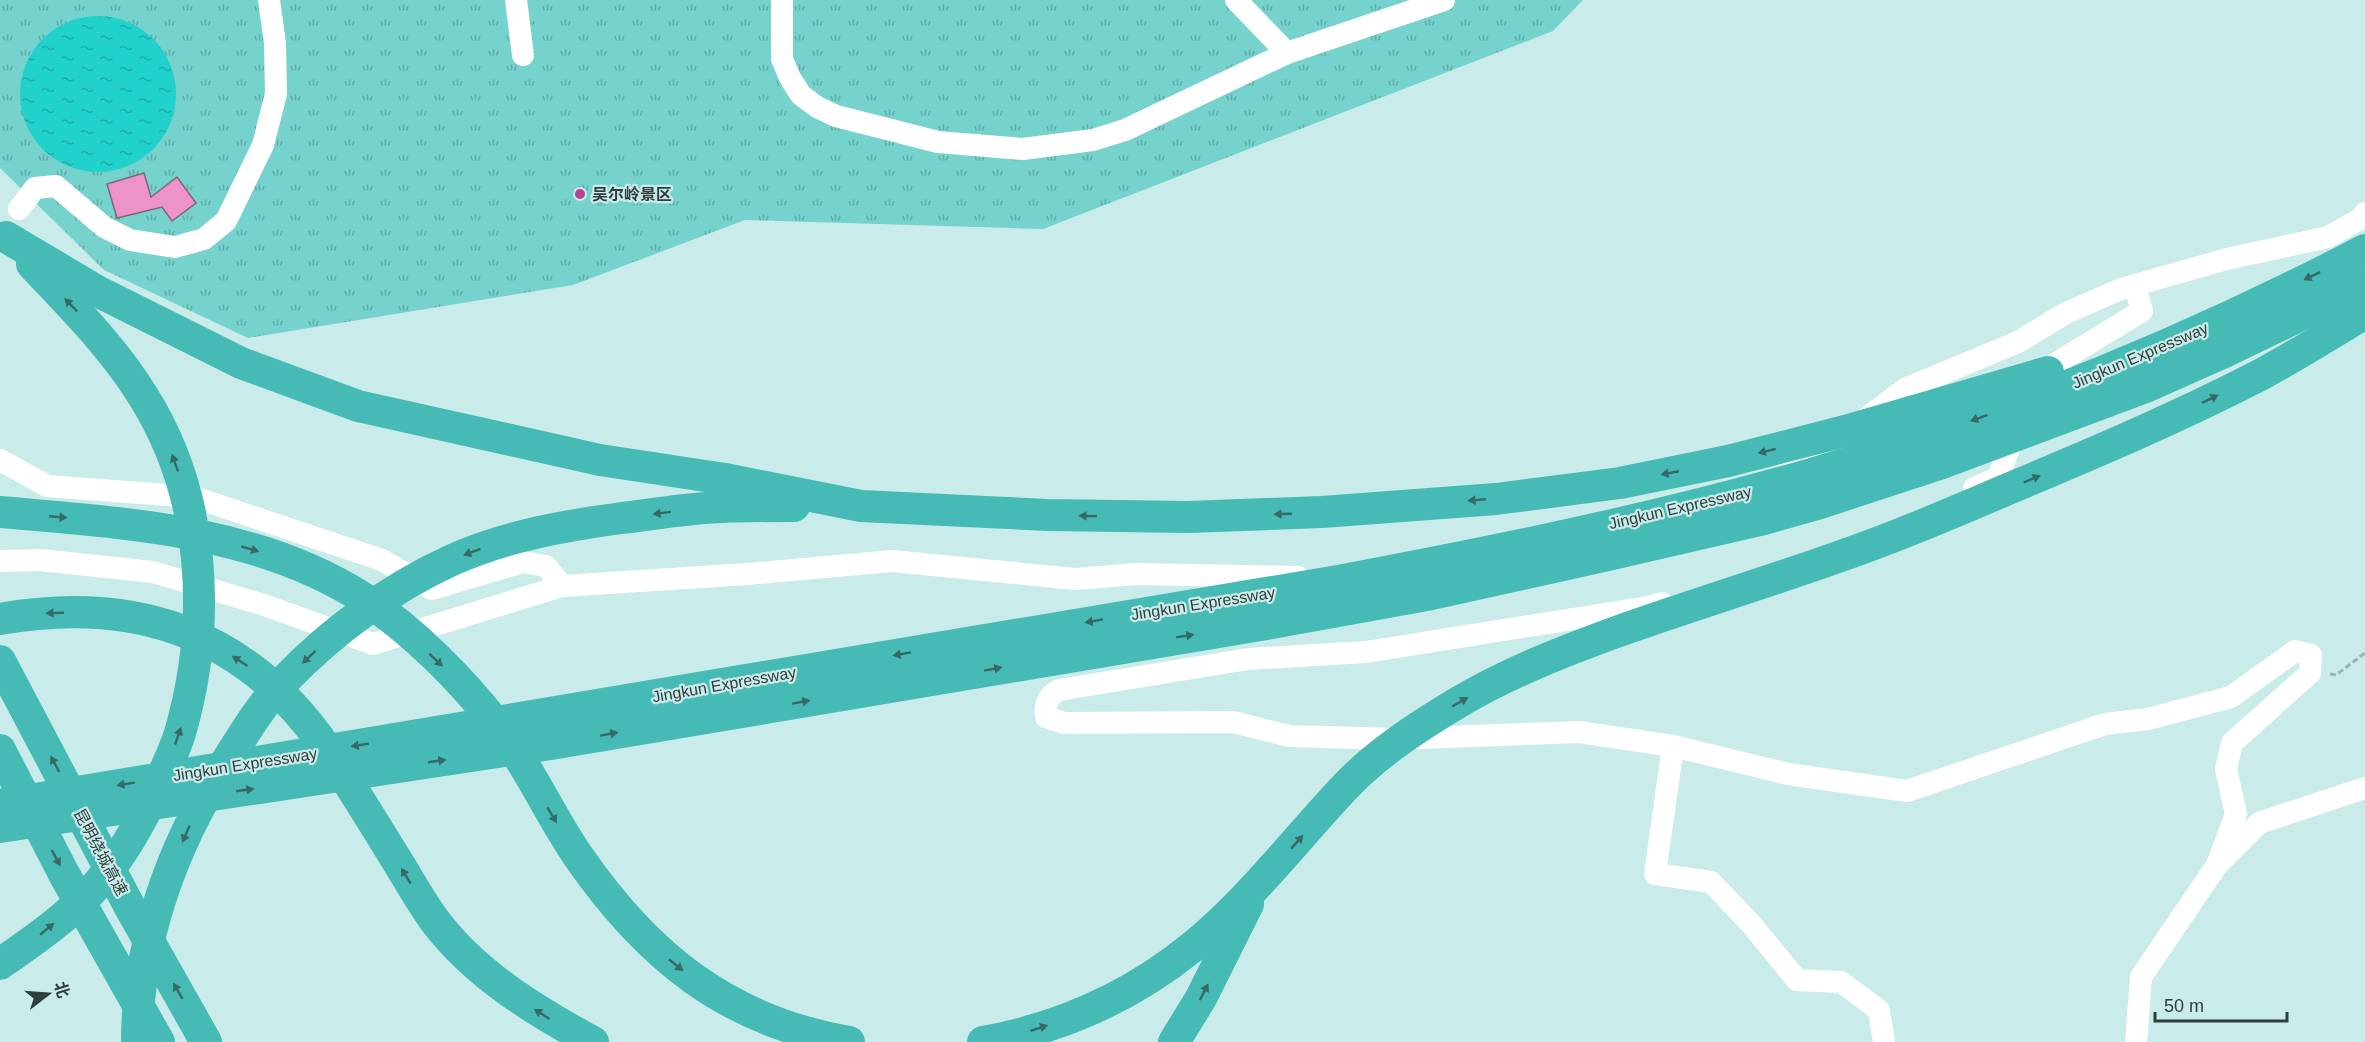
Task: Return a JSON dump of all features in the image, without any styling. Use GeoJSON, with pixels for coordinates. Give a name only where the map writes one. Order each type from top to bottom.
{"type":"FeatureCollection","features":[{"type":"Feature","properties":{"kind":"highway"},"geometry":{"type":"LineString","coordinates":[[0,964],[36,938],[95,887],[128,844],[160,782],[179,735],[192,683],[201,604],[197,550],[185,490],[169,448],[144,397],[110,350],[8,226]]}},
{"type":"Feature","properties":{"kind":"highway"},"geometry":{"type":"LineString","coordinates":[[8,226],[97,291],[241,363],[358,406],[600,460],[725,479],[861,506]]}},
{"type":"Feature","properties":{"kind":"highway","name":"Jingkun Expressway"},"geometry":{"type":"LineString","coordinates":[[0,805],[1349,579],[1642,517],[1752,490],[1868,456],[2096,375],[2207,327],[2365,250]]}},
{"type":"Feature","properties":{"kind":"highway","name":"Jingkun Expressway"},"geometry":{"type":"LineString","coordinates":[[0,827],[551,744],[1355,609],[1486,583],[1749,522],[1888,482],[2107,403],[2220,354],[2365,284]]}},
{"type":"Feature","properties":{"kind":"highway"},"geometry":{"type":"LineString","coordinates":[[983,1042],[1041,1028],[1118,998],[1155,975],[1194,946],[1258,884],[1346,785],[1410,732],[1462,700],[1541,659],[1842,556],[2073,462],[2159,424],[2264,373],[2365,313]]}},
{"type":"Feature","properties":{"kind":"highway"},"geometry":{"type":"LineString","coordinates":[[137,1042],[144,961],[151,927],[166,885],[195,815],[214,781],[266,702],[313,653],[402,585],[451,560],[481,549],[517,537],[556,528],[720,507],[861,506],[1048,515],[1188,517],[1322,512],[1507,497],[1620,483],[1728,461],[1845,431],[2207,327]]}},
{"type":"Feature","properties":{"kind":"highway"},"geometry":{"type":"LineString","coordinates":[[0,512],[142,525],[205,536],[281,558],[363,598],[388,617],[455,677],[500,729],[578,856],[627,920],[656,949],[699,984],[739,1008],[803,1033],[849,1042]]}},
{"type":"Feature","properties":{"kind":"highway"},"geometry":{"type":"LineString","coordinates":[[0,619],[86,612],[134,617],[183,630],[240,660],[286,697],[324,746],[436,922],[472,960],[543,1015],[593,1042]]}},
{"type":"Feature","properties":{"kind":"highway","name":"昆明绕城高速"},"geometry":{"type":"LineString","coordinates":[[0,661],[132,911],[206,1042]]}},
{"type":"Feature","properties":{"kind":"highway"},"geometry":{"type":"LineString","coordinates":[[0,750],[64,874],[159,1042]]}},
{"type":"Feature","properties":{"kind":"highway"},"geometry":{"type":"LineString","coordinates":[[1174,1042],[1201,998],[1258,884]]}},
{"type":"Feature","properties":{"kind":"street"},"geometry":{"type":"LineString","coordinates":[[8,226],[35,188],[56,186],[104,226],[130,240],[176,247],[204,239],[226,221],[263,145],[276,94],[275,43],[269,0]]}},
{"type":"Feature","properties":{"kind":"street"},"geometry":{"type":"LineString","coordinates":[[516,0],[523,55]]}},
{"type":"Feature","properties":{"kind":"street"},"geometry":{"type":"LineString","coordinates":[[783,0],[782,59],[801,95],[817,107],[836,116],[938,142],[1023,149],[1092,140],[1125,130],[1287,53],[1444,0]]}},
{"type":"Feature","properties":{"kind":"street"},"geometry":{"type":"LineString","coordinates":[[1236,0],[1287,53]]}},
{"type":"Feature","properties":{"kind":"street"},"geometry":{"type":"LineString","coordinates":[[0,561],[40,560],[153,572],[264,605],[373,644],[562,586],[748,574],[892,561],[1075,579],[1136,574],[1398,577],[1533,555],[1613,531],[1816,456],[1905,389],[2018,342],[2066,313],[2121,289],[2227,259],[2328,237],[2360,219],[2365,213]]}},
{"type":"Feature","properties":{"kind":"street"},"geometry":{"type":"LineString","coordinates":[[2135,286],[2142,310],[2036,374],[1998,478],[1837,544],[1791,583],[1764,593],[1722,585],[1648,607],[1366,652],[1248,659],[1059,690],[1050,695],[1045,708],[1046,717],[1064,723],[1233,722],[1289,736],[1395,739],[1579,732],[1673,746],[1788,774],[1907,791],[2105,724],[2148,719],[2231,696],[2295,651],[2311,655],[2310,674],[2232,743],[2226,769],[2236,814],[2217,865]]}},
{"type":"Feature","properties":{"kind":"street"},"geometry":{"type":"LineString","coordinates":[[0,460],[47,486],[194,497],[382,560],[432,589],[523,562],[546,566],[562,586]]}},
{"type":"Feature","properties":{"kind":"street"},"geometry":{"type":"LineString","coordinates":[[1673,746],[1655,874],[1711,882],[1751,924],[1797,980],[1841,982],[1879,1010],[1884,1042]]}},
{"type":"Feature","properties":{"kind":"street"},"geometry":{"type":"LineString","coordinates":[[2136,1042],[2140,977],[2217,865],[2259,823],[2365,788]]}},
{"type":"Feature","properties":{"kind":"path"},"geometry":{"type":"LineString","coordinates":[[2310,674],[2336,675],[2365,653]]}},
{"type":"Feature","properties":{"kind":"green space","name":"吴尔岭景区"},"geometry":{"type":"Polygon","coordinates":[[[0,0],[1583,0],[1553,31],[1043,229],[745,220],[573,285],[248,338],[104,270],[0,168],[0,0]]]}},
{"type":"Feature","properties":{"kind":"water"},"geometry":{"type":"Polygon","coordinates":[[[98,16],[113,17],[128,22],[142,29],[153,39],[163,50],[170,64],[175,79],[175,109],[170,124],[163,138],[153,149],[142,159],[128,166],[113,171],[98,172],[83,171],[68,166],[54,159],[43,149],[33,138],[26,124],[21,109],[20,94],[21,79],[26,64],[33,50],[43,39],[54,29],[68,22],[83,17],[98,16]]]}},
{"type":"Feature","properties":{"kind":"building"},"geometry":{"type":"Polygon","coordinates":[[[144,173],[151,197],[177,177],[196,203],[172,221],[162,207],[117,218],[107,184],[144,173]]]}},
{"type":"Feature","properties":{"kind":"place","name":"吴尔岭景区"},"geometry":{"type":"Point","coordinates":[580,194]}}]}
